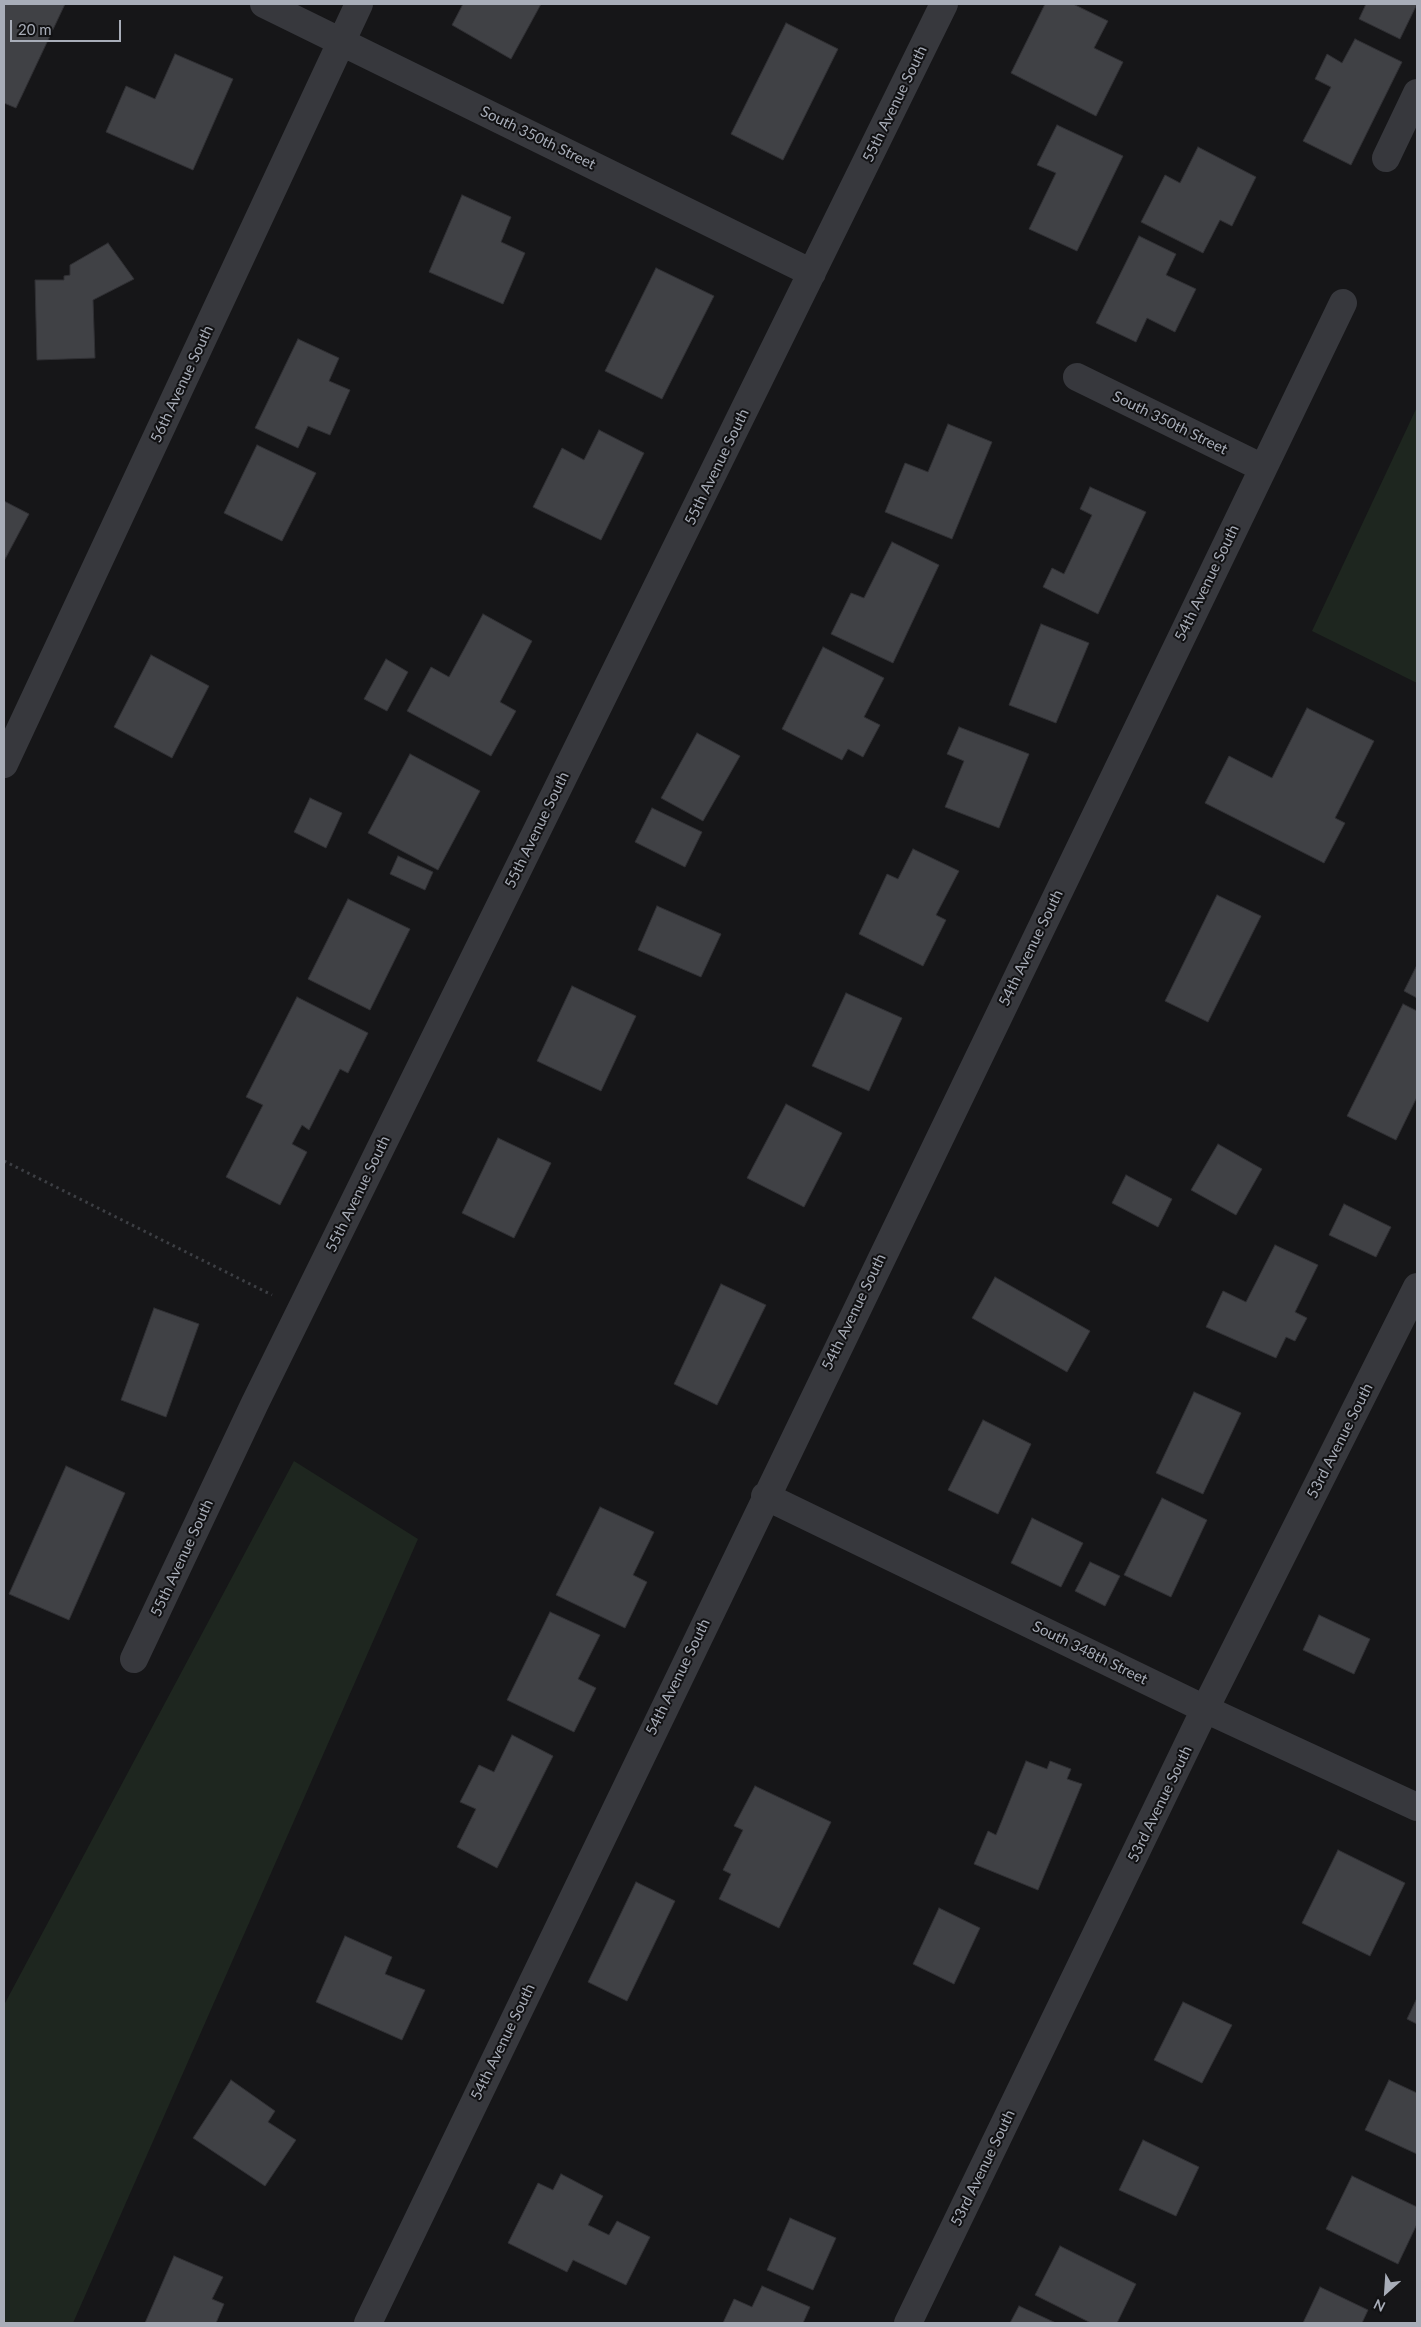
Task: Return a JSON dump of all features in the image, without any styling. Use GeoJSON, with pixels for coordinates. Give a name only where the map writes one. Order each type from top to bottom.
{"type":"FeatureCollection","features":[{"type":"Feature","properties":{"kind":"street","name":"South 350th Street"},"geometry":{"type":"LineString","coordinates":[[264,4],[812,273]]}},
{"type":"Feature","properties":{"kind":"street","name":"56th Avenue South"},"geometry":{"type":"LineString","coordinates":[[4,764],[359,4]]}},
{"type":"Feature","properties":{"kind":"street","name":"55th Avenue South"},"geometry":{"type":"LineString","coordinates":[[134,1659],[301,1309],[944,4]]}},
{"type":"Feature","properties":{"kind":"street"},"geometry":{"type":"LineString","coordinates":[[1386,158],[1417,93]]}},
{"type":"Feature","properties":{"kind":"street","name":"54th Avenue South"},"geometry":{"type":"LineString","coordinates":[[368,2323],[765,1496],[1343,303]]}},
{"type":"Feature","properties":{"kind":"street","name":"South 350th Street"},"geometry":{"type":"LineString","coordinates":[[1077,377],[1263,468]]}},
{"type":"Feature","properties":{"kind":"street","name":"53rd Avenue South"},"geometry":{"type":"LineString","coordinates":[[908,2323],[1206,1709],[1417,1287]]}},
{"type":"Feature","properties":{"kind":"street","name":"South 348th Street"},"geometry":{"type":"LineString","coordinates":[[765,1496],[1206,1709],[1417,1807]]}},
{"type":"Feature","properties":{"kind":"path"},"geometry":{"type":"LineString","coordinates":[[4,1161],[301,1309]]}},
{"type":"Feature","properties":{"kind":"shaded area"},"geometry":{"type":"Polygon","coordinates":[[[1417,407],[1417,683],[1312,631],[1417,407]]]}},
{"type":"Feature","properties":{"kind":"shaded area"},"geometry":{"type":"Polygon","coordinates":[[[294,1461],[418,1539],[73,2323],[4,2323],[4,2005],[294,1461]]]}},
{"type":"Feature","properties":{"kind":"building"},"geometry":{"type":"Polygon","coordinates":[[[4,4],[65,4],[16,108],[4,103],[4,4]]]}},
{"type":"Feature","properties":{"kind":"building"},"geometry":{"type":"Polygon","coordinates":[[[463,4],[541,4],[511,59],[452,25],[463,4]]]}},
{"type":"Feature","properties":{"kind":"building"},"geometry":{"type":"Polygon","coordinates":[[[1045,4],[1073,4],[1108,21],[1094,48],[1123,62],[1096,116],[1011,73],[1045,4]]]}},
{"type":"Feature","properties":{"kind":"building"},"geometry":{"type":"Polygon","coordinates":[[[1366,4],[1417,4],[1400,39],[1359,19],[1366,4]]]}},
{"type":"Feature","properties":{"kind":"building"},"geometry":{"type":"Polygon","coordinates":[[[786,23],[838,49],[783,160],[731,134],[786,23]]]}},
{"type":"Feature","properties":{"kind":"building"},"geometry":{"type":"Polygon","coordinates":[[[1355,39],[1402,62],[1351,165],[1303,141],[1331,87],[1315,79],[1327,54],[1342,63],[1355,39]]]}},
{"type":"Feature","properties":{"kind":"building"},"geometry":{"type":"Polygon","coordinates":[[[175,54],[233,79],[193,170],[106,132],[126,86],[155,99],[175,54]]]}},
{"type":"Feature","properties":{"kind":"building"},"geometry":{"type":"Polygon","coordinates":[[[1057,125],[1123,156],[1077,251],[1029,229],[1056,173],[1037,165],[1057,125]]]}},
{"type":"Feature","properties":{"kind":"building"},"geometry":{"type":"Polygon","coordinates":[[[1198,147],[1256,177],[1232,226],[1220,220],[1203,253],[1141,222],[1165,175],[1180,183],[1198,147]]]}},
{"type":"Feature","properties":{"kind":"building"},"geometry":{"type":"Polygon","coordinates":[[[462,195],[511,217],[501,242],[525,253],[503,304],[429,272],[462,195]]]}},
{"type":"Feature","properties":{"kind":"building"},"geometry":{"type":"Polygon","coordinates":[[[1139,236],[1176,254],[1166,275],[1196,289],[1175,332],[1147,318],[1136,342],[1096,323],[1139,236]]]}},
{"type":"Feature","properties":{"kind":"building"},"geometry":{"type":"Polygon","coordinates":[[[108,243],[134,279],[93,300],[95,358],[37,360],[35,280],[64,280],[64,276],[70,275],[70,265],[108,243]]]}},
{"type":"Feature","properties":{"kind":"building"},"geometry":{"type":"Polygon","coordinates":[[[656,268],[714,296],[662,399],[605,371],[656,268]]]}},
{"type":"Feature","properties":{"kind":"building"},"geometry":{"type":"Polygon","coordinates":[[[298,339],[339,358],[329,381],[350,390],[330,435],[308,426],[298,448],[255,428],[298,339]]]}},
{"type":"Feature","properties":{"kind":"building"},"geometry":{"type":"Polygon","coordinates":[[[948,424],[992,442],[952,539],[885,512],[905,463],[928,472],[948,424]]]}},
{"type":"Feature","properties":{"kind":"building"},"geometry":{"type":"Polygon","coordinates":[[[599,430],[644,453],[601,540],[533,507],[562,448],[584,460],[599,430]]]}},
{"type":"Feature","properties":{"kind":"building"},"geometry":{"type":"Polygon","coordinates":[[[257,445],[316,473],[282,541],[224,513],[257,445]]]}},
{"type":"Feature","properties":{"kind":"building"},"geometry":{"type":"Polygon","coordinates":[[[1090,487],[1146,512],[1098,614],[1043,587],[1052,568],[1064,574],[1092,515],[1080,509],[1090,487]]]}},
{"type":"Feature","properties":{"kind":"building"},"geometry":{"type":"Polygon","coordinates":[[[4,501],[29,514],[4,561],[4,501]]]}},
{"type":"Feature","properties":{"kind":"building"},"geometry":{"type":"Polygon","coordinates":[[[892,542],[939,565],[893,663],[831,634],[851,593],[864,598],[892,542]]]}},
{"type":"Feature","properties":{"kind":"building"},"geometry":{"type":"Polygon","coordinates":[[[483,614],[532,641],[500,702],[516,711],[491,756],[407,711],[431,667],[449,677],[483,614]]]}},
{"type":"Feature","properties":{"kind":"building"},"geometry":{"type":"Polygon","coordinates":[[[1041,624],[1089,643],[1056,723],[1009,705],[1041,624]]]}},
{"type":"Feature","properties":{"kind":"building"},"geometry":{"type":"Polygon","coordinates":[[[823,647],[884,678],[864,717],[880,725],[863,757],[848,749],[842,760],[782,729],[823,647]]]}},
{"type":"Feature","properties":{"kind":"building"},"geometry":{"type":"Polygon","coordinates":[[[151,655],[209,686],[172,758],[114,727],[151,655]]]}},
{"type":"Feature","properties":{"kind":"building"},"geometry":{"type":"Polygon","coordinates":[[[386,659],[408,672],[387,711],[364,699],[386,659]]]}},
{"type":"Feature","properties":{"kind":"building"},"geometry":{"type":"Polygon","coordinates":[[[1307,708],[1374,741],[1335,818],[1345,823],[1324,863],[1205,803],[1229,756],[1272,778],[1307,708]]]}},
{"type":"Feature","properties":{"kind":"building"},"geometry":{"type":"Polygon","coordinates":[[[959,727],[1029,754],[999,828],[945,807],[964,761],[947,754],[959,727]]]}},
{"type":"Feature","properties":{"kind":"building"},"geometry":{"type":"Polygon","coordinates":[[[697,733],[740,756],[703,821],[661,798],[697,733]]]}},
{"type":"Feature","properties":{"kind":"building"},"geometry":{"type":"Polygon","coordinates":[[[410,754],[480,791],[438,870],[368,833],[410,754]]]}},
{"type":"Feature","properties":{"kind":"building"},"geometry":{"type":"Polygon","coordinates":[[[310,798],[342,813],[326,848],[294,832],[310,798]]]}},
{"type":"Feature","properties":{"kind":"building"},"geometry":{"type":"Polygon","coordinates":[[[652,808],[702,832],[685,867],[635,842],[652,808]]]}},
{"type":"Feature","properties":{"kind":"building"},"geometry":{"type":"Polygon","coordinates":[[[913,849],[959,871],[936,915],[946,920],[923,966],[859,934],[887,874],[898,879],[913,849]]]}},
{"type":"Feature","properties":{"kind":"building"},"geometry":{"type":"Polygon","coordinates":[[[398,856],[433,872],[425,890],[390,874],[398,856]]]}},
{"type":"Feature","properties":{"kind":"building"},"geometry":{"type":"Polygon","coordinates":[[[1217,895],[1261,916],[1208,1022],[1165,1001],[1217,895]]]}},
{"type":"Feature","properties":{"kind":"building"},"geometry":{"type":"Polygon","coordinates":[[[348,899],[410,929],[370,1010],[308,979],[348,899]]]}},
{"type":"Feature","properties":{"kind":"building"},"geometry":{"type":"Polygon","coordinates":[[[657,906],[721,934],[701,977],[638,950],[657,906]]]}},
{"type":"Feature","properties":{"kind":"building"},"geometry":{"type":"Polygon","coordinates":[[[1417,965],[1417,998],[1404,991],[1417,965]]]}},
{"type":"Feature","properties":{"kind":"building"},"geometry":{"type":"Polygon","coordinates":[[[572,986],[636,1016],[601,1091],[537,1061],[572,986]]]}},
{"type":"Feature","properties":{"kind":"building"},"geometry":{"type":"Polygon","coordinates":[[[846,993],[902,1018],[869,1091],[812,1066],[846,993]]]}},
{"type":"Feature","properties":{"kind":"building"},"geometry":{"type":"Polygon","coordinates":[[[297,997],[368,1033],[348,1073],[340,1069],[309,1130],[302,1125],[292,1144],[307,1152],[280,1205],[226,1177],[263,1105],[246,1097],[297,997]]]}},
{"type":"Feature","properties":{"kind":"building"},"geometry":{"type":"Polygon","coordinates":[[[1403,1004],[1417,1011],[1417,1097],[1396,1140],[1347,1116],[1403,1004]]]}},
{"type":"Feature","properties":{"kind":"building"},"geometry":{"type":"Polygon","coordinates":[[[786,1104],[842,1133],[804,1207],[747,1178],[786,1104]]]}},
{"type":"Feature","properties":{"kind":"building"},"geometry":{"type":"Polygon","coordinates":[[[498,1138],[551,1163],[514,1238],[462,1213],[498,1138]]]}},
{"type":"Feature","properties":{"kind":"building"},"geometry":{"type":"Polygon","coordinates":[[[1218,1144],[1262,1169],[1236,1215],[1191,1190],[1218,1144]]]}},
{"type":"Feature","properties":{"kind":"building"},"geometry":{"type":"Polygon","coordinates":[[[1126,1175],[1172,1199],[1158,1227],[1112,1203],[1126,1175]]]}},
{"type":"Feature","properties":{"kind":"building"},"geometry":{"type":"Polygon","coordinates":[[[1344,1204],[1391,1227],[1376,1257],[1329,1235],[1344,1204]]]}},
{"type":"Feature","properties":{"kind":"building"},"geometry":{"type":"Polygon","coordinates":[[[1275,1245],[1318,1265],[1295,1312],[1307,1318],[1295,1341],[1286,1337],[1276,1358],[1206,1327],[1223,1291],[1246,1302],[1275,1245]]]}},
{"type":"Feature","properties":{"kind":"building"},"geometry":{"type":"Polygon","coordinates":[[[995,1277],[1090,1331],[1067,1372],[972,1318],[995,1277]]]}},
{"type":"Feature","properties":{"kind":"building"},"geometry":{"type":"Polygon","coordinates":[[[721,1284],[766,1305],[717,1405],[674,1384],[721,1284]]]}},
{"type":"Feature","properties":{"kind":"building"},"geometry":{"type":"Polygon","coordinates":[[[154,1308],[199,1324],[166,1417],[121,1400],[154,1308]]]}},
{"type":"Feature","properties":{"kind":"building"},"geometry":{"type":"Polygon","coordinates":[[[1194,1392],[1241,1413],[1203,1494],[1156,1473],[1194,1392]]]}},
{"type":"Feature","properties":{"kind":"building"},"geometry":{"type":"Polygon","coordinates":[[[983,1420],[1031,1444],[998,1514],[948,1490],[983,1420]]]}},
{"type":"Feature","properties":{"kind":"building"},"geometry":{"type":"Polygon","coordinates":[[[66,1466],[125,1493],[69,1620],[9,1594],[66,1466]]]}},
{"type":"Feature","properties":{"kind":"building"},"geometry":{"type":"Polygon","coordinates":[[[1162,1498],[1207,1520],[1171,1597],[1124,1575],[1162,1498]]]}},
{"type":"Feature","properties":{"kind":"building"},"geometry":{"type":"Polygon","coordinates":[[[600,1507],[654,1532],[633,1575],[647,1582],[625,1628],[556,1595],[600,1507]]]}},
{"type":"Feature","properties":{"kind":"building"},"geometry":{"type":"Polygon","coordinates":[[[1032,1518],[1083,1543],[1061,1587],[1011,1563],[1032,1518]]]}},
{"type":"Feature","properties":{"kind":"building"},"geometry":{"type":"Polygon","coordinates":[[[1090,1562],[1120,1576],[1105,1606],[1075,1591],[1090,1562]]]}},
{"type":"Feature","properties":{"kind":"building"},"geometry":{"type":"Polygon","coordinates":[[[550,1612],[600,1635],[578,1679],[596,1688],[574,1732],[507,1700],[550,1612]]]}},
{"type":"Feature","properties":{"kind":"building"},"geometry":{"type":"Polygon","coordinates":[[[1319,1615],[1370,1639],[1354,1674],[1303,1650],[1319,1615]]]}},
{"type":"Feature","properties":{"kind":"building"},"geometry":{"type":"Polygon","coordinates":[[[512,1735],[553,1756],[497,1868],[457,1847],[476,1809],[460,1802],[479,1765],[494,1772],[512,1735]]]}},
{"type":"Feature","properties":{"kind":"building"},"geometry":{"type":"Polygon","coordinates":[[[1026,1761],[1047,1769],[1050,1761],[1071,1769],[1067,1779],[1082,1784],[1038,1890],[974,1864],[988,1831],[996,1835],[1026,1761]]]}},
{"type":"Feature","properties":{"kind":"building"},"geometry":{"type":"Polygon","coordinates":[[[755,1786],[831,1822],[779,1928],[719,1899],[731,1874],[723,1870],[743,1830],[734,1826],[755,1786]]]}},
{"type":"Feature","properties":{"kind":"building"},"geometry":{"type":"Polygon","coordinates":[[[1338,1850],[1405,1883],[1370,1956],[1302,1923],[1338,1850]]]}},
{"type":"Feature","properties":{"kind":"building"},"geometry":{"type":"Polygon","coordinates":[[[636,1882],[675,1901],[627,2001],[588,1982],[636,1882]]]}},
{"type":"Feature","properties":{"kind":"building"},"geometry":{"type":"Polygon","coordinates":[[[939,1908],[980,1928],[954,1984],[913,1964],[939,1908]]]}},
{"type":"Feature","properties":{"kind":"building"},"geometry":{"type":"Polygon","coordinates":[[[345,1936],[392,1957],[385,1974],[425,1990],[402,2040],[316,2002],[345,1936]]]}},
{"type":"Feature","properties":{"kind":"building"},"geometry":{"type":"Polygon","coordinates":[[[1417,1998],[1417,2024],[1407,2019],[1417,1998]]]}},
{"type":"Feature","properties":{"kind":"building"},"geometry":{"type":"Polygon","coordinates":[[[1183,2002],[1232,2025],[1202,2083],[1154,2060],[1183,2002]]]}},
{"type":"Feature","properties":{"kind":"building"},"geometry":{"type":"Polygon","coordinates":[[[231,2080],[275,2111],[268,2122],[296,2140],[265,2186],[193,2138],[231,2080]]]}},
{"type":"Feature","properties":{"kind":"building"},"geometry":{"type":"Polygon","coordinates":[[[1389,2080],[1417,2093],[1417,2154],[1365,2130],[1389,2080]]]}},
{"type":"Feature","properties":{"kind":"building"},"geometry":{"type":"Polygon","coordinates":[[[1143,2140],[1199,2167],[1176,2216],[1119,2190],[1143,2140]]]}},
{"type":"Feature","properties":{"kind":"building"},"geometry":{"type":"Polygon","coordinates":[[[561,2174],[603,2196],[588,2225],[609,2235],[617,2221],[650,2237],[626,2285],[573,2260],[567,2272],[508,2243],[538,2183],[553,2190],[561,2174]]]}},
{"type":"Feature","properties":{"kind":"building"},"geometry":{"type":"Polygon","coordinates":[[[1352,2176],[1417,2207],[1417,2224],[1398,2264],[1326,2229],[1352,2176]]]}},
{"type":"Feature","properties":{"kind":"building"},"geometry":{"type":"Polygon","coordinates":[[[790,2218],[836,2238],[813,2290],[767,2270],[790,2218]]]}},
{"type":"Feature","properties":{"kind":"building"},"geometry":{"type":"Polygon","coordinates":[[[1060,2246],[1136,2284],[1117,2323],[1091,2323],[1035,2295],[1060,2246]]]}},
{"type":"Feature","properties":{"kind":"building"},"geometry":{"type":"Polygon","coordinates":[[[174,2256],[223,2277],[212,2299],[224,2304],[216,2323],[145,2323],[174,2256]]]}},
{"type":"Feature","properties":{"kind":"building"},"geometry":{"type":"Polygon","coordinates":[[[762,2286],[810,2307],[803,2323],[723,2323],[734,2299],[752,2307],[762,2286]]]}},
{"type":"Feature","properties":{"kind":"building"},"geometry":{"type":"Polygon","coordinates":[[[1320,2287],[1368,2310],[1362,2323],[1303,2323],[1320,2287]]]}},
{"type":"Feature","properties":{"kind":"building"},"geometry":{"type":"Polygon","coordinates":[[[1019,2306],[1056,2323],[1010,2323],[1019,2306]]]}}]}
